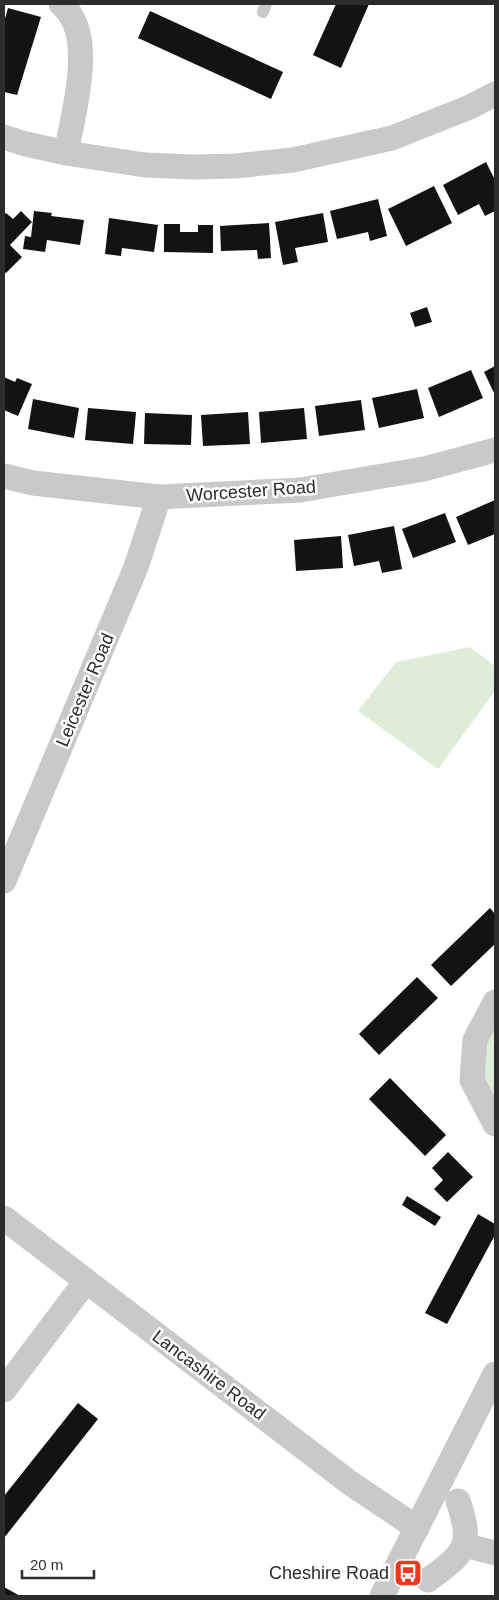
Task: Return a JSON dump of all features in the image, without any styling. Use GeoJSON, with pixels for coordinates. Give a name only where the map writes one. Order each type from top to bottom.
{"type":"FeatureCollection","features":[{"type":"Feature","properties":{"kind":"street"},"geometry":{"type":"LineString","coordinates":[[62,4],[72,17],[81,44],[80,72],[66,153]]}},
{"type":"Feature","properties":{"kind":"street"},"geometry":{"type":"LineString","coordinates":[[4,136],[22,143],[66,153],[145,165],[235,166],[293,160],[392,138],[470,107],[495,94]]}},
{"type":"Feature","properties":{"kind":"street","name":"Worcester Road"},"geometry":{"type":"LineString","coordinates":[[4,476],[33,483],[159,497],[300,490],[424,469],[495,450]]}},
{"type":"Feature","properties":{"kind":"street","name":"Leicester Road"},"geometry":{"type":"LineString","coordinates":[[4,881],[136,568],[159,497]]}},
{"type":"Feature","properties":{"kind":"street"},"geometry":{"type":"LineString","coordinates":[[495,1002],[475,1040],[472,1080],[495,1124]]}},
{"type":"Feature","properties":{"kind":"street","name":"Lancashire Road"},"geometry":{"type":"LineString","coordinates":[[4,1218],[350,1484],[417,1528]]}},
{"type":"Feature","properties":{"kind":"street"},"geometry":{"type":"LineString","coordinates":[[4,1390],[86,1281]]}},
{"type":"Feature","properties":{"kind":"street"},"geometry":{"type":"LineString","coordinates":[[382,1596],[495,1374]]}},
{"type":"Feature","properties":{"kind":"street"},"geometry":{"type":"LineString","coordinates":[[428,1580],[454,1561],[464,1546],[465,1520],[458,1501]]}},
{"type":"Feature","properties":{"kind":"street"},"geometry":{"type":"LineString","coordinates":[[464,1546],[495,1553]]}},
{"type":"Feature","properties":{"kind":"green space"},"geometry":{"type":"Polygon","coordinates":[[[470,647],[495,666],[495,691],[438,769],[358,711],[396,662],[470,647]]]}},
{"type":"Feature","properties":{"kind":"green space"},"geometry":{"type":"Polygon","coordinates":[[[495,1002],[495,1124],[475,1040],[495,1002]]]}},
{"type":"Feature","properties":{"kind":"building"},"geometry":{"type":"Polygon","coordinates":[[[336,4],[369,4],[341,68],[313,55],[336,4]]]}},
{"type":"Feature","properties":{"kind":"building"},"geometry":{"type":"Polygon","coordinates":[[[8,8],[41,17],[17,95],[4,92],[4,22],[8,8]]]}},
{"type":"Feature","properties":{"kind":"building"},"geometry":{"type":"Polygon","coordinates":[[[150,11],[283,72],[271,99],[138,38],[150,11]]]}},
{"type":"Feature","properties":{"kind":"building"},"geometry":{"type":"Polygon","coordinates":[[[486,162],[495,180],[495,211],[485,216],[479,204],[458,215],[443,185],[486,162]]]}},
{"type":"Feature","properties":{"kind":"building"},"geometry":{"type":"Polygon","coordinates":[[[434,186],[452,223],[406,246],[388,209],[434,186]]]}},
{"type":"Feature","properties":{"kind":"building"},"geometry":{"type":"Polygon","coordinates":[[[378,199],[387,236],[370,241],[368,232],[337,239],[330,211],[378,199]]]}},
{"type":"Feature","properties":{"kind":"building"},"geometry":{"type":"Polygon","coordinates":[[[21,211],[32,222],[10,245],[22,257],[6,273],[4,272],[4,215],[6,213],[13,219],[21,211]]]}},
{"type":"Feature","properties":{"kind":"building"},"geometry":{"type":"Polygon","coordinates":[[[34,211],[52,213],[51,216],[84,220],[80,245],[47,240],[45,252],[23,249],[25,236],[31,237],[34,211]]]}},
{"type":"Feature","properties":{"kind":"building"},"geometry":{"type":"Polygon","coordinates":[[[323,213],[328,242],[295,248],[298,262],[283,265],[275,222],[323,213]]]}},
{"type":"Feature","properties":{"kind":"building"},"geometry":{"type":"Polygon","coordinates":[[[109,218],[158,225],[154,252],[122,248],[121,256],[105,254],[109,218]]]}},
{"type":"Feature","properties":{"kind":"building"},"geometry":{"type":"Polygon","coordinates":[[[269,223],[271,258],[258,259],[257,250],[221,251],[220,226],[269,223]]]}},
{"type":"Feature","properties":{"kind":"building"},"geometry":{"type":"Polygon","coordinates":[[[164,224],[180,224],[180,232],[198,232],[198,225],[213,225],[213,253],[164,252],[164,224]]]}},
{"type":"Feature","properties":{"kind":"building"},"geometry":{"type":"Polygon","coordinates":[[[427,307],[432,322],[415,327],[410,313],[427,307]]]}},
{"type":"Feature","properties":{"kind":"building"},"geometry":{"type":"Polygon","coordinates":[[[495,366],[495,395],[484,372],[495,366]]]}},
{"type":"Feature","properties":{"kind":"building"},"geometry":{"type":"Polygon","coordinates":[[[471,370],[483,398],[439,417],[428,388],[471,370]]]}},
{"type":"Feature","properties":{"kind":"building"},"geometry":{"type":"Polygon","coordinates":[[[4,377],[15,382],[17,378],[32,384],[18,416],[4,410],[4,377]]]}},
{"type":"Feature","properties":{"kind":"building"},"geometry":{"type":"Polygon","coordinates":[[[417,389],[424,418],[379,428],[372,398],[417,389]]]}},
{"type":"Feature","properties":{"kind":"building"},"geometry":{"type":"Polygon","coordinates":[[[33,399],[79,408],[74,438],[28,429],[33,399]]]}},
{"type":"Feature","properties":{"kind":"building"},"geometry":{"type":"Polygon","coordinates":[[[361,400],[365,430],[319,436],[315,406],[361,400]]]}},
{"type":"Feature","properties":{"kind":"building"},"geometry":{"type":"Polygon","coordinates":[[[88,408],[136,412],[133,444],[85,440],[88,408]]]}},
{"type":"Feature","properties":{"kind":"building"},"geometry":{"type":"Polygon","coordinates":[[[304,408],[307,439],[261,443],[259,412],[304,408]]]}},
{"type":"Feature","properties":{"kind":"building"},"geometry":{"type":"Polygon","coordinates":[[[248,412],[250,444],[203,446],[201,415],[248,412]]]}},
{"type":"Feature","properties":{"kind":"building"},"geometry":{"type":"Polygon","coordinates":[[[145,413],[192,415],[191,445],[144,444],[145,413]]]}},
{"type":"Feature","properties":{"kind":"building"},"geometry":{"type":"Polygon","coordinates":[[[495,500],[495,534],[468,545],[456,517],[495,500]]]}},
{"type":"Feature","properties":{"kind":"building"},"geometry":{"type":"Polygon","coordinates":[[[445,513],[456,542],[413,558],[402,529],[445,513]]]}},
{"type":"Feature","properties":{"kind":"building"},"geometry":{"type":"Polygon","coordinates":[[[394,526],[402,569],[382,573],[379,561],[354,566],[348,535],[394,526]]]}},
{"type":"Feature","properties":{"kind":"building"},"geometry":{"type":"Polygon","coordinates":[[[341,536],[343,568],[296,571],[294,540],[341,536]]]}},
{"type":"Feature","properties":{"kind":"building"},"geometry":{"type":"Polygon","coordinates":[[[490,908],[495,914],[495,944],[451,986],[431,965],[490,908]]]}},
{"type":"Feature","properties":{"kind":"building"},"geometry":{"type":"Polygon","coordinates":[[[417,977],[438,998],[379,1055],[359,1034],[417,977]]]}},
{"type":"Feature","properties":{"kind":"building"},"geometry":{"type":"Polygon","coordinates":[[[390,1078],[446,1135],[425,1156],[369,1099],[390,1078]]]}},
{"type":"Feature","properties":{"kind":"building"},"geometry":{"type":"Polygon","coordinates":[[[448,1152],[473,1177],[447,1202],[434,1189],[443,1180],[432,1168],[448,1152]]]}},
{"type":"Feature","properties":{"kind":"building"},"geometry":{"type":"Polygon","coordinates":[[[407,1196],[441,1217],[435,1226],[402,1205],[407,1196]]]}},
{"type":"Feature","properties":{"kind":"building"},"geometry":{"type":"Polygon","coordinates":[[[478,1214],[495,1224],[495,1235],[447,1324],[425,1313],[478,1214]]]}},
{"type":"Feature","properties":{"kind":"building"},"geometry":{"type":"Polygon","coordinates":[[[78,1403],[98,1419],[4,1538],[4,1496],[78,1403]]]}},
{"type":"Feature","properties":{"kind":"building"},"geometry":{"type":"Polygon","coordinates":[[[4,1587],[20,1596],[4,1596],[4,1587]]]}},
{"type":"Feature","properties":{"kind":"place","name":"Cheshire Road"},"geometry":{"type":"Point","coordinates":[408,1573]}}]}
